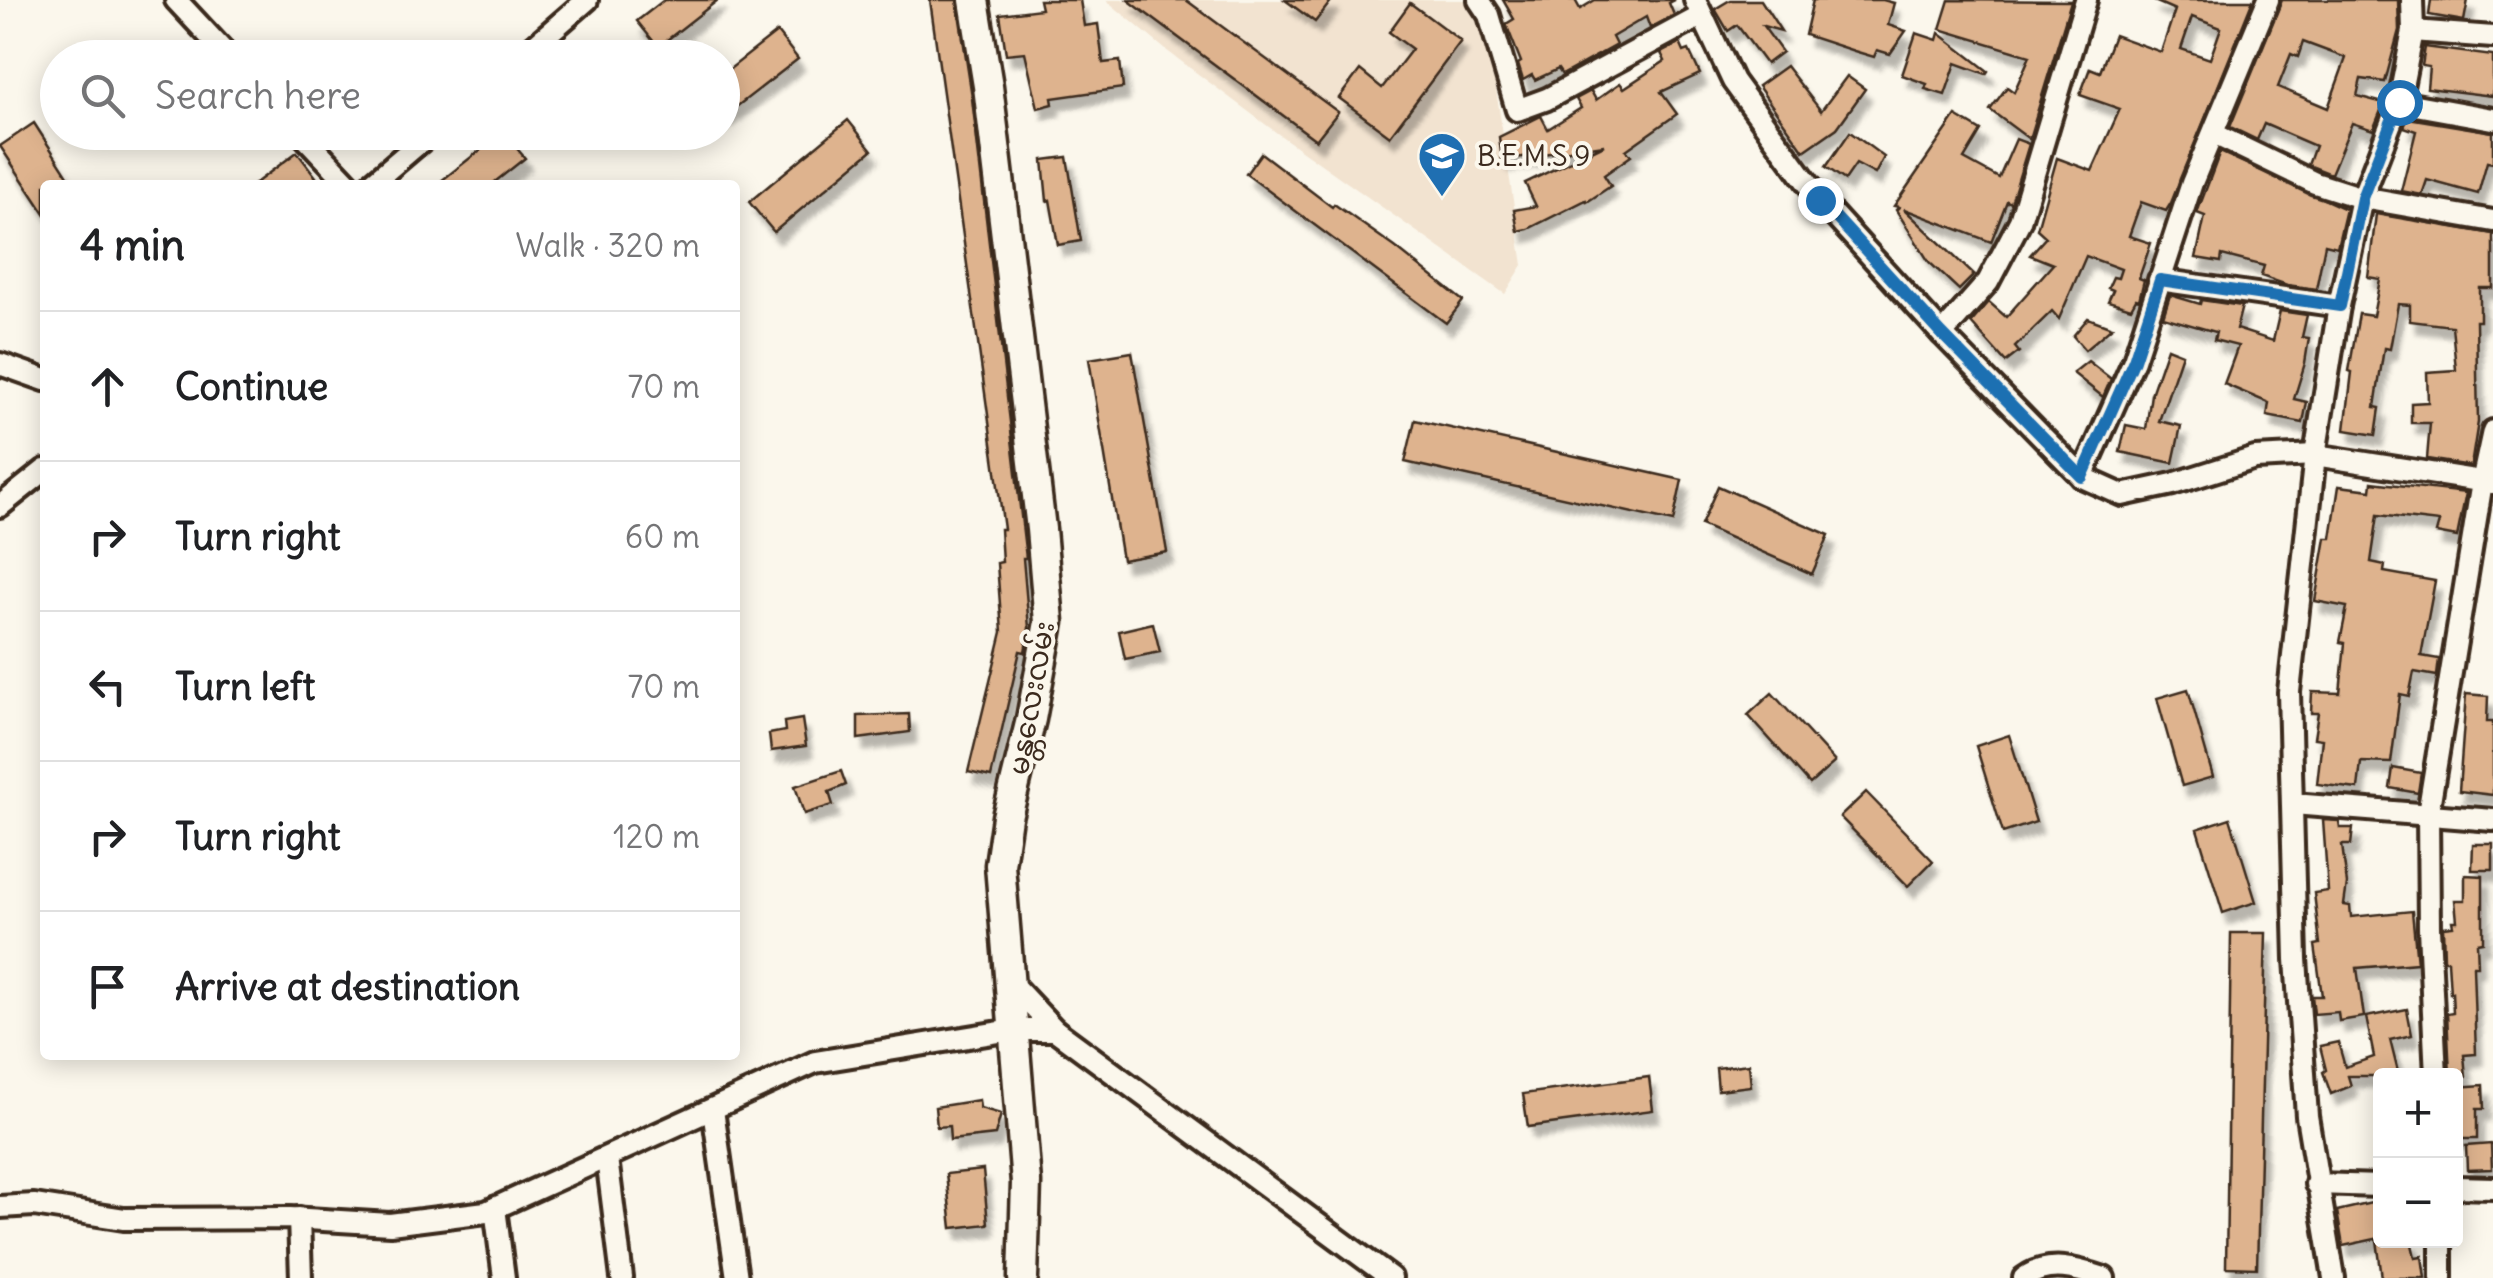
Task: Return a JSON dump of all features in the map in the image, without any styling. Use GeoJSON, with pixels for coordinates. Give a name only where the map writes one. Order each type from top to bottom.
{"type":"FeatureCollection","features":[{"type":"Feature","properties":{"kind":"main road","name":"မန္တလေးလမ်း"},"geometry":{"type":"LineString","coordinates":[[974,0],[1041,529],[1048,622],[1000,865],[1026,1183],[1023,1278]]}},
{"type":"Feature","properties":{"kind":"street"},"geometry":{"type":"LineString","coordinates":[[176,0],[213,40]]}},
{"type":"Feature","properties":{"kind":"street"},"geometry":{"type":"LineString","coordinates":[[541,40],[588,0]]}},
{"type":"Feature","properties":{"kind":"street"},"geometry":{"type":"LineString","coordinates":[[1479,0],[1489,14],[1517,110],[1547,100],[1698,8],[1733,81],[1820,200],[1942,334],[2082,477],[2122,494],[2174,484],[2255,458],[2315,455],[2487,483]]}},
{"type":"Feature","properties":{"kind":"street"},"geometry":{"type":"LineString","coordinates":[[1942,334],[1988,282],[2020,221],[2086,0]]}},
{"type":"Feature","properties":{"kind":"street"},"geometry":{"type":"LineString","coordinates":[[2082,477],[2134,360],[2192,183],[2268,0]]}},
{"type":"Feature","properties":{"kind":"street"},"geometry":{"type":"LineString","coordinates":[[2334,1278],[2307,1116],[2296,958],[2289,692],[2315,455],[2340,306],[2362,198],[2399,102],[2412,31],[2412,0]]}},
{"type":"Feature","properties":{"kind":"street"},"geometry":{"type":"LineString","coordinates":[[2412,31],[2493,36]]}},
{"type":"Feature","properties":{"kind":"street"},"geometry":{"type":"LineString","coordinates":[[2399,102],[2493,119]]}},
{"type":"Feature","properties":{"kind":"street"},"geometry":{"type":"LineString","coordinates":[[2214,134],[2315,183],[2362,198],[2493,221]]}},
{"type":"Feature","properties":{"kind":"street"},"geometry":{"type":"LineString","coordinates":[[317,150],[345,180]]}},
{"type":"Feature","properties":{"kind":"street"},"geometry":{"type":"LineString","coordinates":[[376,180],[411,150]]}},
{"type":"Feature","properties":{"kind":"street"},"geometry":{"type":"LineString","coordinates":[[2160,280],[2340,306]]}},
{"type":"Feature","properties":{"kind":"street"},"geometry":{"type":"LineString","coordinates":[[0,364],[40,378]]}},
{"type":"Feature","properties":{"kind":"street"},"geometry":{"type":"LineString","coordinates":[[2436,1068],[2428,814],[2493,431]]}},
{"type":"Feature","properties":{"kind":"street"},"geometry":{"type":"LineString","coordinates":[[0,506],[40,474]]}},
{"type":"Feature","properties":{"kind":"street"},"geometry":{"type":"LineString","coordinates":[[2292,804],[2493,820]]}},
{"type":"Feature","properties":{"kind":"street"},"geometry":{"type":"LineString","coordinates":[[1009,981],[1055,1030],[1391,1278]]}},
{"type":"Feature","properties":{"kind":"street"},"geometry":{"type":"LineString","coordinates":[[0,1206],[34,1204],[124,1219],[299,1218],[390,1224],[486,1212],[814,1062],[1012,1030],[1055,1030]]}},
{"type":"Feature","properties":{"kind":"street"},"geometry":{"type":"LineString","coordinates":[[713,1110],[738,1278]]}},
{"type":"Feature","properties":{"kind":"street"},"geometry":{"type":"LineString","coordinates":[[606,1158],[622,1278]]}},
{"type":"Feature","properties":{"kind":"street"},"geometry":{"type":"LineString","coordinates":[[2316,1184],[2373,1186]]}},
{"type":"Feature","properties":{"kind":"street"},"geometry":{"type":"LineString","coordinates":[[2463,1187],[2493,1188]]}},
{"type":"Feature","properties":{"kind":"street"},"geometry":{"type":"LineString","coordinates":[[495,1208],[504,1278]]}},
{"type":"Feature","properties":{"kind":"street"},"geometry":{"type":"LineString","coordinates":[[299,1218],[301,1278]]}},
{"type":"Feature","properties":{"kind":"street"},"geometry":{"type":"LineString","coordinates":[[2440,1278],[2441,1248]]}},
{"type":"Feature","properties":{"kind":"street"},"geometry":{"type":"LineString","coordinates":[[2024,1278],[2069,1266],[2104,1278]]}},
{"type":"Feature","properties":{"kind":"shaded area","name":"B.E.M.S 9"},"geometry":{"type":"Polygon","coordinates":[[[1106,0],[1471,0],[1485,18],[1523,265],[1505,294],[1277,133],[1106,0]]]}},
{"type":"Feature","properties":{"kind":"building"},"geometry":{"type":"Polygon","coordinates":[[[664,0],[718,0],[667,40],[652,40],[637,21],[664,0]]]}},
{"type":"Feature","properties":{"kind":"building"},"geometry":{"type":"Polygon","coordinates":[[[930,0],[957,0],[1026,558],[1029,628],[1025,652],[1020,651],[991,777],[968,772],[1002,632],[997,563],[1002,562],[1000,529],[1004,529],[930,0]]]}},
{"type":"Feature","properties":{"kind":"building"},"geometry":{"type":"Polygon","coordinates":[[[1039,0],[1080,0],[1084,26],[1098,24],[1103,63],[1120,61],[1123,88],[1052,98],[1053,104],[1038,108],[1025,52],[1006,54],[1000,14],[1041,9],[1039,0]]]}},
{"type":"Feature","properties":{"kind":"building"},"geometry":{"type":"Polygon","coordinates":[[[1128,0],[1186,0],[1338,112],[1316,140],[1128,0]]]}},
{"type":"Feature","properties":{"kind":"building"},"geometry":{"type":"Polygon","coordinates":[[[1285,0],[1332,0],[1315,22],[1285,0]]]}},
{"type":"Feature","properties":{"kind":"building"},"geometry":{"type":"Polygon","coordinates":[[[1503,0],[1575,0],[1580,9],[1595,0],[1675,0],[1669,3],[1674,15],[1650,28],[1646,17],[1612,37],[1616,45],[1562,75],[1558,69],[1535,80],[1532,75],[1523,80],[1518,64],[1521,62],[1506,24],[1514,19],[1503,0]]]}},
{"type":"Feature","properties":{"kind":"building"},"geometry":{"type":"Polygon","coordinates":[[[1730,0],[1761,0],[1781,31],[1763,26],[1782,52],[1766,64],[1737,25],[1728,31],[1715,9],[1730,0]]]}},
{"type":"Feature","properties":{"kind":"building"},"geometry":{"type":"Polygon","coordinates":[[[1813,0],[1894,3],[1888,25],[1906,31],[1890,54],[1877,50],[1874,57],[1805,35],[1813,0]]]}},
{"type":"Feature","properties":{"kind":"building"},"geometry":{"type":"Polygon","coordinates":[[[1949,0],[2071,1],[2029,139],[1990,110],[2007,87],[2014,92],[2030,56],[1940,29],[1949,0]]]}},
{"type":"Feature","properties":{"kind":"building"},"geometry":{"type":"Polygon","coordinates":[[[2152,0],[2253,0],[2171,203],[2166,211],[2141,202],[2129,236],[2151,243],[2139,278],[2144,280],[2139,300],[2131,308],[2108,301],[2113,290],[2108,288],[2121,269],[2086,256],[2059,319],[2052,311],[2015,347],[2019,352],[2006,362],[1971,323],[1989,302],[2006,317],[2053,264],[2030,255],[2046,237],[2037,229],[2057,158],[2092,171],[2120,109],[2080,95],[2090,68],[2100,72],[2114,35],[2161,52],[2175,10],[2152,0]],[[2192,17],[2181,49],[2210,59],[2221,28],[2192,17]]]}},
{"type":"Feature","properties":{"kind":"building"},"geometry":{"type":"Polygon","coordinates":[[[2282,0],[2398,0],[2399,30],[2385,82],[2361,79],[2357,96],[2384,103],[2373,130],[2352,123],[2331,174],[2308,165],[2315,146],[2264,124],[2257,140],[2230,127],[2282,0]],[[2303,42],[2298,57],[2291,54],[2278,87],[2328,108],[2346,58],[2303,42]]]}},
{"type":"Feature","properties":{"kind":"building"},"geometry":{"type":"Polygon","coordinates":[[[2431,0],[2468,0],[2464,21],[2429,15],[2431,0]]]}},
{"type":"Feature","properties":{"kind":"building"},"geometry":{"type":"Polygon","coordinates":[[[1410,3],[1461,41],[1390,136],[1339,98],[1360,70],[1382,88],[1412,49],[1389,32],[1410,3]]]}},
{"type":"Feature","properties":{"kind":"building"},"geometry":{"type":"Polygon","coordinates":[[[777,32],[798,59],[740,104],[740,61],[777,32]]]}},
{"type":"Feature","properties":{"kind":"building"},"geometry":{"type":"Polygon","coordinates":[[[1916,33],[1937,40],[1939,33],[1988,71],[1986,74],[1956,63],[1945,95],[1925,89],[1927,84],[1902,75],[1916,33]]]}},
{"type":"Feature","properties":{"kind":"building"},"geometry":{"type":"Polygon","coordinates":[[[1680,43],[1684,52],[1689,50],[1700,74],[1661,92],[1677,114],[1626,150],[1631,156],[1604,175],[1611,186],[1587,202],[1518,231],[1514,210],[1536,206],[1525,183],[1604,145],[1502,160],[1499,137],[1541,116],[1548,129],[1581,108],[1576,99],[1591,91],[1596,100],[1620,83],[1624,88],[1665,61],[1661,53],[1680,43]]]}},
{"type":"Feature","properties":{"kind":"building"},"geometry":{"type":"Polygon","coordinates":[[[2425,47],[2493,56],[2493,96],[2427,88],[2429,67],[2422,66],[2425,47]]]}},
{"type":"Feature","properties":{"kind":"building"},"geometry":{"type":"Polygon","coordinates":[[[1786,66],[1821,111],[1847,76],[1865,89],[1837,128],[1804,151],[1758,86],[1786,66]]]}},
{"type":"Feature","properties":{"kind":"building"},"geometry":{"type":"Polygon","coordinates":[[[1956,116],[1981,131],[1964,159],[1999,178],[2016,139],[2029,144],[2011,203],[2007,201],[1991,242],[1904,209],[1974,275],[1959,290],[1929,262],[1896,210],[1899,207],[1894,206],[1956,116]]]}},
{"type":"Feature","properties":{"kind":"building"},"geometry":{"type":"Polygon","coordinates":[[[2408,118],[2493,132],[2493,163],[2487,162],[2478,194],[2427,180],[2422,195],[2401,191],[2416,131],[2404,127],[2408,118]]]}},
{"type":"Feature","properties":{"kind":"building"},"geometry":{"type":"Polygon","coordinates":[[[848,120],[872,150],[774,232],[749,202],[848,120]]]}},
{"type":"Feature","properties":{"kind":"building"},"geometry":{"type":"Polygon","coordinates":[[[34,123],[40,132],[40,150],[51,150],[70,179],[40,180],[40,206],[0,146],[34,123]]]}},
{"type":"Feature","properties":{"kind":"building"},"geometry":{"type":"Polygon","coordinates":[[[1850,132],[1884,157],[1875,174],[1856,164],[1845,180],[1826,167],[1850,132]]]}},
{"type":"Feature","properties":{"kind":"building"},"geometry":{"type":"Polygon","coordinates":[[[480,150],[518,150],[525,158],[497,180],[442,180],[480,150]]]}},
{"type":"Feature","properties":{"kind":"building"},"geometry":{"type":"Polygon","coordinates":[[[297,152],[316,177],[312,180],[260,180],[297,152]]]}},
{"type":"Feature","properties":{"kind":"building"},"geometry":{"type":"Polygon","coordinates":[[[2220,152],[2346,209],[2337,247],[2325,244],[2316,289],[2261,276],[2264,266],[2222,255],[2221,262],[2196,258],[2205,216],[2197,213],[2220,152]]]}},
{"type":"Feature","properties":{"kind":"building"},"geometry":{"type":"Polygon","coordinates":[[[1261,153],[1332,207],[1334,204],[1395,247],[1463,301],[1446,323],[1246,174],[1261,153]]]}},
{"type":"Feature","properties":{"kind":"building"},"geometry":{"type":"Polygon","coordinates":[[[1067,157],[1081,241],[1058,245],[1050,200],[1047,201],[1043,160],[1067,157]]]}},
{"type":"Feature","properties":{"kind":"building"},"geometry":{"type":"Polygon","coordinates":[[[2376,214],[2493,234],[2493,288],[2480,288],[2480,321],[2476,321],[2478,422],[2471,466],[2427,459],[2430,423],[2411,423],[2411,403],[2428,402],[2427,372],[2456,370],[2452,326],[2410,321],[2410,305],[2398,304],[2390,349],[2384,348],[2375,407],[2380,408],[2376,435],[2345,430],[2352,372],[2349,371],[2359,314],[2373,316],[2380,279],[2368,277],[2376,214]]]}},
{"type":"Feature","properties":{"kind":"building"},"geometry":{"type":"Polygon","coordinates":[[[2170,295],[2200,304],[2201,300],[2242,306],[2236,329],[2273,341],[2280,311],[2307,315],[2302,337],[2309,338],[2294,399],[2307,402],[2303,423],[2267,416],[2269,403],[2224,384],[2238,346],[2214,340],[2216,332],[2163,317],[2170,295]]]}},
{"type":"Feature","properties":{"kind":"building"},"geometry":{"type":"Polygon","coordinates":[[[2088,318],[2112,327],[2085,350],[2073,336],[2088,318]]]}},
{"type":"Feature","properties":{"kind":"building"},"geometry":{"type":"Polygon","coordinates":[[[2167,348],[2182,354],[2159,421],[2181,426],[2173,463],[2120,452],[2126,425],[2146,429],[2151,394],[2167,348]]]}},
{"type":"Feature","properties":{"kind":"building"},"geometry":{"type":"Polygon","coordinates":[[[1132,352],[1167,552],[1122,560],[1089,359],[1132,352]]]}},
{"type":"Feature","properties":{"kind":"building"},"geometry":{"type":"Polygon","coordinates":[[[2088,361],[2111,379],[2103,397],[2073,373],[2088,361]]]}},
{"type":"Feature","properties":{"kind":"building"},"geometry":{"type":"Polygon","coordinates":[[[1415,420],[1682,480],[1673,522],[1405,462],[1415,420]]]}},
{"type":"Feature","properties":{"kind":"building"},"geometry":{"type":"Polygon","coordinates":[[[2372,482],[2466,493],[2457,537],[2436,533],[2439,522],[2378,515],[2371,562],[2385,565],[2384,572],[2435,581],[2421,656],[2439,659],[2437,676],[2414,672],[2409,696],[2400,694],[2391,763],[2361,762],[2358,789],[2317,784],[2322,739],[2314,738],[2318,713],[2311,713],[2312,692],[2340,693],[2345,643],[2340,642],[2347,607],[2315,601],[2339,486],[2371,490],[2372,482]]]}},
{"type":"Feature","properties":{"kind":"building"},"geometry":{"type":"Polygon","coordinates":[[[1718,486],[1829,535],[1812,574],[1701,525],[1718,486]]]}},
{"type":"Feature","properties":{"kind":"building"},"geometry":{"type":"Polygon","coordinates":[[[1153,623],[1160,652],[1125,659],[1119,631],[1153,623]]]}},
{"type":"Feature","properties":{"kind":"building"},"geometry":{"type":"Polygon","coordinates":[[[2188,689],[2213,777],[2182,786],[2157,698],[2188,689]]]}},
{"type":"Feature","properties":{"kind":"building"},"geometry":{"type":"Polygon","coordinates":[[[1772,693],[1835,762],[1810,784],[1748,715],[1772,693]]]}},
{"type":"Feature","properties":{"kind":"building"},"geometry":{"type":"Polygon","coordinates":[[[2466,694],[2488,696],[2487,722],[2493,722],[2493,795],[2459,791],[2466,694]]]}},
{"type":"Feature","properties":{"kind":"building"},"geometry":{"type":"Polygon","coordinates":[[[909,714],[910,732],[858,739],[858,716],[909,714]]]}},
{"type":"Feature","properties":{"kind":"building"},"geometry":{"type":"Polygon","coordinates":[[[802,719],[806,746],[771,751],[769,734],[785,731],[784,722],[802,719]]]}},
{"type":"Feature","properties":{"kind":"building"},"geometry":{"type":"Polygon","coordinates":[[[2009,735],[2036,822],[2003,833],[1976,746],[2009,735]]]}},
{"type":"Feature","properties":{"kind":"building"},"geometry":{"type":"Polygon","coordinates":[[[2393,768],[2421,773],[2418,793],[2390,788],[2393,768]]]}},
{"type":"Feature","properties":{"kind":"building"},"geometry":{"type":"Polygon","coordinates":[[[841,771],[846,785],[829,792],[833,805],[804,814],[795,786],[841,771]]]}},
{"type":"Feature","properties":{"kind":"building"},"geometry":{"type":"Polygon","coordinates":[[[1866,792],[1933,861],[1908,886],[1840,817],[1866,792]]]}},
{"type":"Feature","properties":{"kind":"building"},"geometry":{"type":"Polygon","coordinates":[[[2230,818],[2256,902],[2223,913],[2197,829],[2230,818]]]}},
{"type":"Feature","properties":{"kind":"building"},"geometry":{"type":"Polygon","coordinates":[[[2323,820],[2339,821],[2340,828],[2353,828],[2351,845],[2342,845],[2347,884],[2344,905],[2350,906],[2351,917],[2412,911],[2417,963],[2357,968],[2364,1017],[2339,1021],[2338,1012],[2314,1014],[2312,996],[2322,996],[2315,945],[2320,944],[2314,893],[2328,891],[2323,820]]]}},
{"type":"Feature","properties":{"kind":"building"},"geometry":{"type":"Polygon","coordinates":[[[2473,844],[2493,844],[2493,870],[2472,870],[2473,844]]]}},
{"type":"Feature","properties":{"kind":"building"},"geometry":{"type":"Polygon","coordinates":[[[2465,875],[2483,876],[2483,942],[2477,943],[2478,966],[2473,966],[2476,1054],[2464,1055],[2463,1076],[2463,1068],[2450,1068],[2447,1013],[2453,1012],[2443,927],[2453,926],[2452,921],[2457,921],[2455,900],[2465,900],[2465,875]]]}},
{"type":"Feature","properties":{"kind":"building"},"geometry":{"type":"Polygon","coordinates":[[[2231,933],[2266,933],[2257,1268],[2226,1267],[2231,933]]]}},
{"type":"Feature","properties":{"kind":"building"},"geometry":{"type":"Polygon","coordinates":[[[2407,1009],[2412,1035],[2390,1040],[2397,1068],[2373,1068],[2373,1076],[2348,1076],[2351,1086],[2331,1094],[2320,1046],[2338,1042],[2345,1067],[2374,1057],[2366,1017],[2407,1009]]]}},
{"type":"Feature","properties":{"kind":"building"},"geometry":{"type":"Polygon","coordinates":[[[1749,1064],[1751,1086],[1718,1090],[1716,1068],[1749,1064]]]}},
{"type":"Feature","properties":{"kind":"building"},"geometry":{"type":"Polygon","coordinates":[[[1649,1077],[1653,1110],[1528,1127],[1523,1094],[1649,1077]]]}},
{"type":"Feature","properties":{"kind":"building"},"geometry":{"type":"Polygon","coordinates":[[[2483,1085],[2484,1109],[2477,1109],[2477,1139],[2463,1139],[2463,1086],[2483,1085]]]}},
{"type":"Feature","properties":{"kind":"building"},"geometry":{"type":"Polygon","coordinates":[[[979,1100],[980,1108],[1001,1114],[995,1135],[950,1140],[949,1126],[937,1127],[935,1107],[979,1100]]]}},
{"type":"Feature","properties":{"kind":"building"},"geometry":{"type":"Polygon","coordinates":[[[2491,1144],[2492,1169],[2467,1170],[2466,1146],[2491,1144]]]}},
{"type":"Feature","properties":{"kind":"building"},"geometry":{"type":"Polygon","coordinates":[[[983,1170],[988,1224],[952,1228],[946,1174],[983,1170]]]}},
{"type":"Feature","properties":{"kind":"building"},"geometry":{"type":"Polygon","coordinates":[[[2373,1203],[2373,1240],[2343,1246],[2337,1211],[2373,1203]]]}},
{"type":"Feature","properties":{"kind":"building"},"geometry":{"type":"Polygon","coordinates":[[[2378,1248],[2413,1248],[2415,1257],[2422,1256],[2425,1278],[2382,1278],[2378,1248]]]}},
{"type":"Feature","properties":{"kind":"place","name":"B.E.M.S 9"},"geometry":{"type":"Point","coordinates":[1442,198]}},
{"type":"Feature","properties":{"kind":"route"},"geometry":{"type":"LineString","coordinates":[[1820,200],[2039,437],[2082,477],[2134,360],[2160,280],[2340,306],[2362,198],[2399,102]]}}]}
